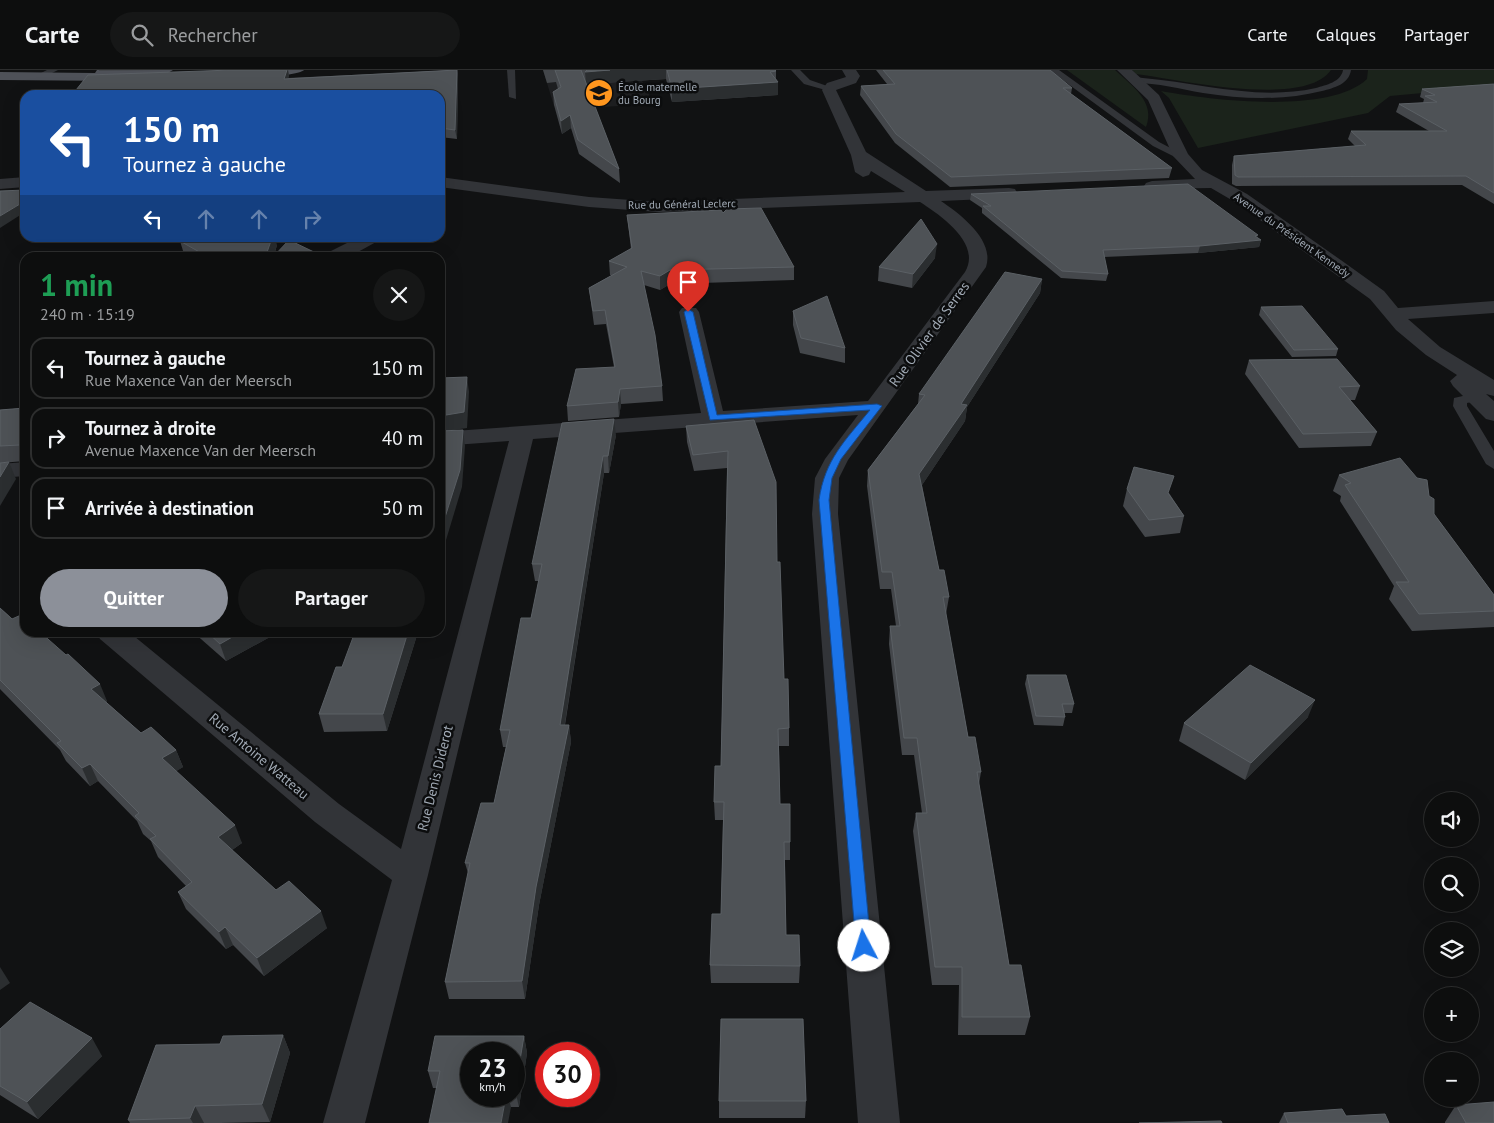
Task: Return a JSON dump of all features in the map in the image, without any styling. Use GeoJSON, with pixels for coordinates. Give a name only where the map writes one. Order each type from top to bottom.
{"type":"FeatureCollection","features":[{"type":"Feature","properties":{"kind":"main road"},"geometry":{"type":"LineString","coordinates":[[235,74],[296,70]]}},
{"type":"Feature","properties":{"kind":"main road"},"geometry":{"type":"LineString","coordinates":[[0,71],[172,73]]}},
{"type":"Feature","properties":{"kind":"main road"},"geometry":{"type":"LineString","coordinates":[[0,76],[46,73]]}},
{"type":"Feature","properties":{"kind":"street"},"geometry":{"type":"LineString","coordinates":[[832,86],[851,80],[853,76],[849,70]]}},
{"type":"Feature","properties":{"kind":"street","name":"Avenue du Président Kennedy"},"geometry":{"type":"LineString","coordinates":[[1129,75],[1157,103],[1181,156],[1196,173],[1212,184],[1234,193],[1377,295],[1403,326],[1485,393],[1494,414]]}},
{"type":"Feature","properties":{"kind":"street"},"geometry":{"type":"LineString","coordinates":[[832,86],[866,76]]}},
{"type":"Feature","properties":{"kind":"street"},"geometry":{"type":"LineString","coordinates":[[832,86],[859,155],[871,198]]}},
{"type":"Feature","properties":{"kind":"street","name":"Rue Olivier de Serres"},"geometry":{"type":"LineString","coordinates":[[859,155],[925,197],[958,223],[971,237],[978,251],[978,264],[970,280],[837,459],[827,478],[824,500],[879,1123]]}},
{"type":"Feature","properties":{"kind":"street"},"geometry":{"type":"LineString","coordinates":[[0,184],[20,182]]}},
{"type":"Feature","properties":{"kind":"street","name":"Rue du Général Leclerc"},"geometry":{"type":"LineString","coordinates":[[445,183],[589,202],[642,206],[1028,192]]}},
{"type":"Feature","properties":{"kind":"street"},"geometry":{"type":"LineString","coordinates":[[1135,187],[1212,184]]}},
{"type":"Feature","properties":{"kind":"street"},"geometry":{"type":"LineString","coordinates":[[445,198],[468,186]]}},
{"type":"Feature","properties":{"kind":"street"},"geometry":{"type":"LineString","coordinates":[[343,252],[362,242]]}},
{"type":"Feature","properties":{"kind":"street"},"geometry":{"type":"LineString","coordinates":[[1394,314],[1494,307]]}},
{"type":"Feature","properties":{"kind":"street"},"geometry":{"type":"LineString","coordinates":[[688,312],[713,418]]}},
{"type":"Feature","properties":{"kind":"street"},"geometry":{"type":"LineString","coordinates":[[445,439],[877,406]]}},
{"type":"Feature","properties":{"kind":"street","name":"Rue Denis Diderot"},"geometry":{"type":"LineString","coordinates":[[344,1123],[411,875],[523,433]]}},
{"type":"Feature","properties":{"kind":"street"},"geometry":{"type":"LineString","coordinates":[[0,471],[20,469]]}},
{"type":"Feature","properties":{"kind":"street","name":"Rue Antoine Watteau"},"geometry":{"type":"LineString","coordinates":[[116,637],[327,813],[411,875]]}},
{"type":"Feature","properties":{"kind":"lane"},"geometry":{"type":"LineString","coordinates":[[511,70],[513,97]]}},
{"type":"Feature","properties":{"kind":"lane"},"geometry":{"type":"LineString","coordinates":[[795,70],[807,82],[832,86]]}},
{"type":"Feature","properties":{"kind":"lane"},"geometry":{"type":"LineString","coordinates":[[1053,70],[1156,144],[1181,156]]}},
{"type":"Feature","properties":{"kind":"lane"},"geometry":{"type":"LineString","coordinates":[[1129,75],[1229,93],[1280,94],[1309,92],[1333,85],[1344,79],[1348,70]]}},
{"type":"Feature","properties":{"kind":"lane"},"geometry":{"type":"LineString","coordinates":[[1485,393],[1459,401],[1462,412],[1494,464]]}},
{"type":"Feature","properties":{"kind":"shaded area","name":"École maternelle du Bourg"},"geometry":{"type":"Polygon","coordinates":[[[543,70],[618,70],[624,83],[642,81],[654,104],[584,108],[578,105],[554,106],[543,70]]]}},
{"type":"Feature","properties":{"kind":"shaded area"},"geometry":{"type":"Polygon","coordinates":[[[1067,70],[1115,70],[1135,88],[1145,102],[1148,110],[1146,127],[1067,70]]]}},
{"type":"Feature","properties":{"kind":"shaded area"},"geometry":{"type":"Polygon","coordinates":[[[1132,70],[1331,70],[1317,82],[1295,88],[1268,90],[1208,85],[1136,74],[1132,70]]]}},
{"type":"Feature","properties":{"kind":"shaded area"},"geometry":{"type":"Polygon","coordinates":[[[1368,70],[1494,70],[1494,83],[1489,87],[1390,96],[1368,113],[1198,148],[1169,98],[1161,91],[1238,101],[1298,101],[1326,97],[1349,90],[1367,79],[1368,70]]]}},
{"type":"Feature","properties":{"kind":"building"},"geometry":{"type":"Polygon","coordinates":[[[287,70],[284,79],[457,70],[455,130],[445,129],[445,90],[76,90],[88,75],[287,70]]]}},
{"type":"Feature","properties":{"kind":"building"},"geometry":{"type":"Polygon","coordinates":[[[555,70],[581,70],[619,169],[578,140],[570,115],[561,121],[553,92],[561,87],[555,70]]]}},
{"type":"Feature","properties":{"kind":"building"},"geometry":{"type":"Polygon","coordinates":[[[587,70],[610,70],[585,72],[587,70]]]}},
{"type":"Feature","properties":{"kind":"building"},"geometry":{"type":"Polygon","coordinates":[[[667,70],[775,70],[770,72],[778,82],[672,89],[667,70]]]}},
{"type":"Feature","properties":{"kind":"building"},"geometry":{"type":"Polygon","coordinates":[[[883,70],[1050,70],[1072,88],[1063,88],[1172,168],[951,177],[896,134],[861,86],[895,84],[883,70]]]}},
{"type":"Feature","properties":{"kind":"building"},"geometry":{"type":"Polygon","coordinates":[[[1494,84],[1494,193],[1466,176],[1238,177],[1235,175],[1234,156],[1366,145],[1351,131],[1447,131],[1399,104],[1437,102],[1425,96],[1435,95],[1422,89],[1494,84]]]}},
{"type":"Feature","properties":{"kind":"building"},"geometry":{"type":"Polygon","coordinates":[[[1188,184],[1258,235],[1255,236],[1261,240],[1200,246],[1103,250],[1108,274],[1062,271],[983,206],[991,206],[971,194],[1188,184]]]}},
{"type":"Feature","properties":{"kind":"building"},"geometry":{"type":"Polygon","coordinates":[[[20,190],[20,204],[0,216],[0,191],[20,190]]]}},
{"type":"Feature","properties":{"kind":"building"},"geometry":{"type":"Polygon","coordinates":[[[761,208],[794,267],[670,270],[660,276],[641,271],[655,335],[662,386],[620,389],[618,402],[567,406],[576,369],[615,367],[605,310],[593,311],[589,288],[627,267],[609,261],[632,248],[627,215],[721,210],[723,213],[727,209],[761,208]]]}},
{"type":"Feature","properties":{"kind":"building"},"geometry":{"type":"Polygon","coordinates":[[[921,219],[937,244],[913,274],[879,267],[921,219]]]}},
{"type":"Feature","properties":{"kind":"building"},"geometry":{"type":"Polygon","coordinates":[[[182,242],[271,242],[267,252],[199,252],[182,242]]]}},
{"type":"Feature","properties":{"kind":"building"},"geometry":{"type":"Polygon","coordinates":[[[287,242],[293,242],[314,252],[278,252],[287,242]]]}},
{"type":"Feature","properties":{"kind":"building"},"geometry":{"type":"Polygon","coordinates":[[[1005,272],[1042,279],[961,404],[967,405],[919,474],[939,570],[944,570],[949,597],[943,597],[968,737],[975,737],[981,772],[977,772],[1009,965],[1021,965],[1030,1017],[962,1017],[962,967],[935,967],[916,813],[927,813],[917,738],[904,738],[890,626],[900,626],[892,572],[882,572],[868,470],[925,395],[919,394],[1005,272]]]}},
{"type":"Feature","properties":{"kind":"building"},"geometry":{"type":"Polygon","coordinates":[[[827,296],[845,348],[801,338],[793,311],[827,296]]]}},
{"type":"Feature","properties":{"kind":"building"},"geometry":{"type":"Polygon","coordinates":[[[1302,306],[1338,349],[1294,350],[1261,307],[1302,306]]]}},
{"type":"Feature","properties":{"kind":"building"},"geometry":{"type":"Polygon","coordinates":[[[1337,359],[1360,386],[1339,387],[1377,432],[1303,434],[1249,360],[1337,359]]]}},
{"type":"Feature","properties":{"kind":"building"},"geometry":{"type":"Polygon","coordinates":[[[467,377],[464,412],[445,415],[445,378],[467,377]]]}},
{"type":"Feature","properties":{"kind":"building"},"geometry":{"type":"Polygon","coordinates":[[[20,408],[20,445],[0,446],[0,410],[20,408]]]}},
{"type":"Feature","properties":{"kind":"building"},"geometry":{"type":"Polygon","coordinates":[[[614,419],[608,456],[603,456],[560,725],[569,725],[536,887],[522,981],[445,982],[470,863],[465,863],[481,803],[494,803],[510,730],[500,730],[521,618],[531,618],[542,564],[532,564],[562,423],[614,419]]]}},
{"type":"Feature","properties":{"kind":"building"},"geometry":{"type":"Polygon","coordinates":[[[754,420],[776,482],[777,562],[780,562],[784,679],[788,679],[789,728],[778,729],[780,804],[790,804],[790,842],[784,842],[786,935],[799,935],[800,966],[710,965],[712,914],[721,914],[724,802],[714,802],[715,766],[721,766],[728,451],[693,455],[686,426],[754,420]]]}},
{"type":"Feature","properties":{"kind":"building"},"geometry":{"type":"Polygon","coordinates":[[[463,430],[460,470],[445,517],[445,431],[463,430]]]}},
{"type":"Feature","properties":{"kind":"building"},"geometry":{"type":"Polygon","coordinates":[[[1400,458],[1417,478],[1427,480],[1429,496],[1434,499],[1434,514],[1494,595],[1494,611],[1419,614],[1396,582],[1409,582],[1345,485],[1351,483],[1339,475],[1400,458]]]}},
{"type":"Feature","properties":{"kind":"building"},"geometry":{"type":"Polygon","coordinates":[[[9,462],[0,477],[0,463],[9,462]]]}},
{"type":"Feature","properties":{"kind":"building"},"geometry":{"type":"Polygon","coordinates":[[[1134,467],[1174,476],[1168,493],[1184,516],[1149,520],[1127,489],[1134,467]]]}},
{"type":"Feature","properties":{"kind":"building"},"geometry":{"type":"Polygon","coordinates":[[[0,608],[12,619],[20,615],[20,637],[46,637],[66,655],[68,654],[100,684],[91,689],[141,733],[151,727],[176,750],[162,758],[235,825],[218,837],[276,890],[289,881],[321,911],[257,958],[225,927],[219,932],[178,892],[192,882],[150,839],[156,836],[135,816],[139,813],[90,764],[82,768],[57,743],[61,741],[0,680],[0,608]]]}},
{"type":"Feature","properties":{"kind":"building"},"geometry":{"type":"Polygon","coordinates":[[[212,637],[232,637],[220,644],[212,637]]]}},
{"type":"Feature","properties":{"kind":"building"},"geometry":{"type":"Polygon","coordinates":[[[353,637],[406,637],[383,714],[319,714],[336,667],[342,667],[353,637]]]}},
{"type":"Feature","properties":{"kind":"building"},"geometry":{"type":"Polygon","coordinates":[[[1250,665],[1315,700],[1251,763],[1184,723],[1250,665]]]}},
{"type":"Feature","properties":{"kind":"building"},"geometry":{"type":"Polygon","coordinates":[[[1027,675],[1066,675],[1074,704],[1062,704],[1065,717],[1036,716],[1027,675]]]}},
{"type":"Feature","properties":{"kind":"building"},"geometry":{"type":"Polygon","coordinates":[[[30,1002],[92,1038],[27,1102],[0,1086],[0,1029],[30,1002]]]}},
{"type":"Feature","properties":{"kind":"building"},"geometry":{"type":"Polygon","coordinates":[[[721,1019],[803,1019],[806,1101],[719,1101],[721,1019]]]}},
{"type":"Feature","properties":{"kind":"building"},"geometry":{"type":"Polygon","coordinates":[[[283,1035],[262,1104],[195,1106],[190,1118],[128,1120],[156,1045],[220,1044],[223,1036],[283,1035]]]}},
{"type":"Feature","properties":{"kind":"building"},"geometry":{"type":"Polygon","coordinates":[[[435,1036],[524,1036],[523,1042],[460,1042],[460,1107],[504,1107],[501,1123],[429,1123],[440,1071],[428,1071],[435,1036]]]}},
{"type":"Feature","properties":{"kind":"building"},"geometry":{"type":"Polygon","coordinates":[[[1494,1102],[1494,1123],[1466,1123],[1457,1107],[1479,1107],[1479,1103],[1494,1102]]]}},
{"type":"Feature","properties":{"kind":"building"},"geometry":{"type":"Polygon","coordinates":[[[1342,1109],[1346,1116],[1385,1114],[1389,1123],[1288,1123],[1284,1113],[1342,1109]]]}},
{"type":"Feature","properties":{"kind":"building"},"geometry":{"type":"Polygon","coordinates":[[[1221,1121],[1222,1123],[1139,1123],[1221,1121]]]}},
{"type":"Feature","properties":{"kind":"place","name":"École maternelle du Bourg"},"geometry":{"type":"Point","coordinates":[599,93]}},
{"type":"Feature","properties":{"kind":"route"},"geometry":{"type":"LineString","coordinates":[[688,312],[713,418],[877,406],[837,459],[827,478],[824,500],[864,946]]}}]}
